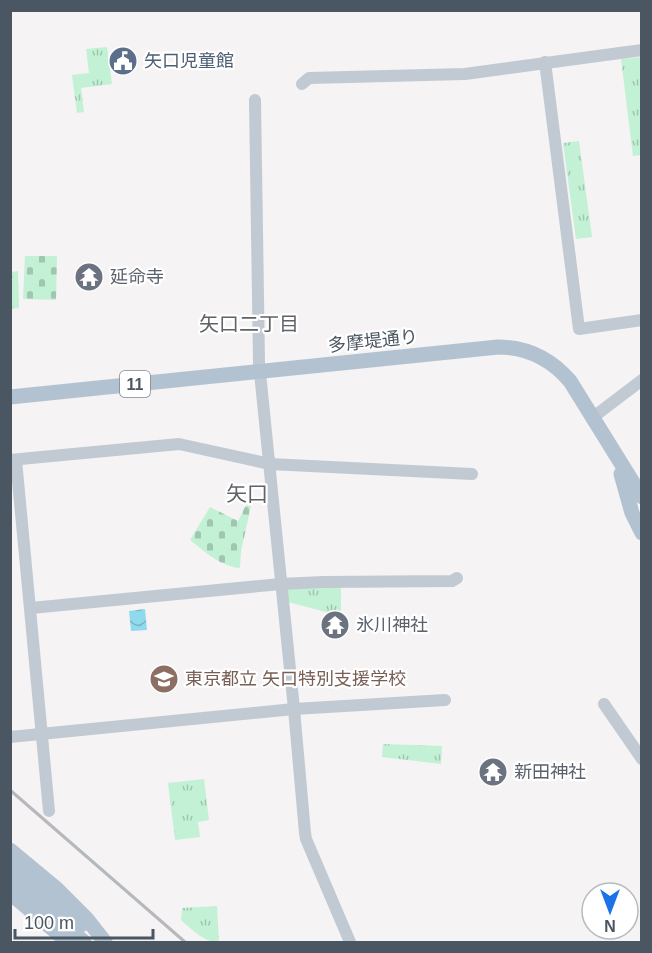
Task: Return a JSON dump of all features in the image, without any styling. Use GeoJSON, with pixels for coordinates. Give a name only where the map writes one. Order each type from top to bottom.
{"type":"FeatureCollection","features":[{"type":"Feature","properties":{"kind":"main road","name":"多摩堤通り"},"geometry":{"type":"LineString","coordinates":[[10,397],[498,347],[515,348],[540,356],[570,381],[642,497]]}},
{"type":"Feature","properties":{"kind":"main road","name":"多摩堤通り"},"geometry":{"type":"LineString","coordinates":[[615,456],[632,513],[642,533]]}},
{"type":"Feature","properties":{"kind":"main road"},"geometry":{"type":"LineString","coordinates":[[10,850],[57,889],[87,919],[103,942]]}},
{"type":"Feature","properties":{"kind":"main road"},"geometry":{"type":"LineString","coordinates":[[10,864],[103,942]]}},
{"type":"Feature","properties":{"kind":"main road"},"geometry":{"type":"LineString","coordinates":[[10,879],[84,942]]}},
{"type":"Feature","properties":{"kind":"main road"},"geometry":{"type":"LineString","coordinates":[[10,893],[69,942]]}},
{"type":"Feature","properties":{"kind":"street"},"geometry":{"type":"LineString","coordinates":[[302,84],[309,78],[465,74],[642,51]]}},
{"type":"Feature","properties":{"kind":"street"},"geometry":{"type":"LineString","coordinates":[[544,62],[579,330],[642,320]]}},
{"type":"Feature","properties":{"kind":"street"},"geometry":{"type":"LineString","coordinates":[[255,100],[259,363],[306,840],[350,942]]}},
{"type":"Feature","properties":{"kind":"street"},"geometry":{"type":"LineString","coordinates":[[592,418],[642,380]]}},
{"type":"Feature","properties":{"kind":"street"},"geometry":{"type":"LineString","coordinates":[[49,811],[31,608],[13,460],[179,444],[270,464],[472,474]]}},
{"type":"Feature","properties":{"kind":"street"},"geometry":{"type":"LineString","coordinates":[[31,608],[281,584],[452,581],[457,578]]}},
{"type":"Feature","properties":{"kind":"street"},"geometry":{"type":"LineString","coordinates":[[10,737],[294,709],[445,700]]}},
{"type":"Feature","properties":{"kind":"street"},"geometry":{"type":"LineString","coordinates":[[604,704],[642,759]]}},
{"type":"Feature","properties":{"kind":"green space"},"geometry":{"type":"Polygon","coordinates":[[[107,47],[112,84],[81,88],[84,112],[77,113],[72,75],[89,73],[86,49],[107,47]]]}},
{"type":"Feature","properties":{"kind":"green space"},"geometry":{"type":"Polygon","coordinates":[[[641,57],[641,155],[633,156],[621,59],[641,57]]]}},
{"type":"Feature","properties":{"kind":"green space"},"geometry":{"type":"Polygon","coordinates":[[[579,141],[592,237],[576,239],[563,143],[579,141]]]}},
{"type":"Feature","properties":{"kind":"green space"},"geometry":{"type":"Polygon","coordinates":[[[25,256],[57,256],[56,300],[23,299],[25,256]]]}},
{"type":"Feature","properties":{"kind":"green space"},"geometry":{"type":"Polygon","coordinates":[[[18,271],[19,308],[11,309],[11,272],[18,271]]]}},
{"type":"Feature","properties":{"kind":"green space"},"geometry":{"type":"Polygon","coordinates":[[[246,505],[251,506],[241,551],[240,568],[219,561],[190,540],[210,507],[238,521],[246,505]]]}},
{"type":"Feature","properties":{"kind":"green space"},"geometry":{"type":"Polygon","coordinates":[[[341,587],[341,616],[288,602],[287,589],[341,587]]]}},
{"type":"Feature","properties":{"kind":"green space"},"geometry":{"type":"Polygon","coordinates":[[[383,744],[442,746],[441,764],[382,757],[383,744]]]}},
{"type":"Feature","properties":{"kind":"green space"},"geometry":{"type":"Polygon","coordinates":[[[204,779],[209,820],[198,822],[200,837],[175,840],[168,783],[204,779]]]}},
{"type":"Feature","properties":{"kind":"green space"},"geometry":{"type":"Polygon","coordinates":[[[217,906],[219,942],[203,938],[181,920],[182,908],[217,906]]]}},
{"type":"Feature","properties":{"kind":"water"},"geometry":{"type":"Polygon","coordinates":[[[145,609],[147,630],[131,631],[129,611],[145,609]]]}},
{"type":"Feature","properties":{"kind":"railway"},"geometry":{"type":"LineString","coordinates":[[10,790],[185,942]]}},
{"type":"Feature","properties":{"kind":"place","name":"矢口児童館"},"geometry":{"type":"Point","coordinates":[123,61]}},
{"type":"Feature","properties":{"kind":"place","name":"延命寺"},"geometry":{"type":"Point","coordinates":[89,277]}},
{"type":"Feature","properties":{"kind":"place","name":"氷川神社"},"geometry":{"type":"Point","coordinates":[335,625]}},
{"type":"Feature","properties":{"kind":"place","name":"東京都立 矢口特別支援学校"},"geometry":{"type":"Point","coordinates":[164,679]}},
{"type":"Feature","properties":{"kind":"place","name":"新田神社"},"geometry":{"type":"Point","coordinates":[493,772]}},
{"type":"Feature","properties":{"kind":"district","name":"矢口二丁目"},"geometry":{"type":"Point","coordinates":[249,324]}},
{"type":"Feature","properties":{"kind":"district","name":"矢口"},"geometry":{"type":"Point","coordinates":[247,493]}}]}
